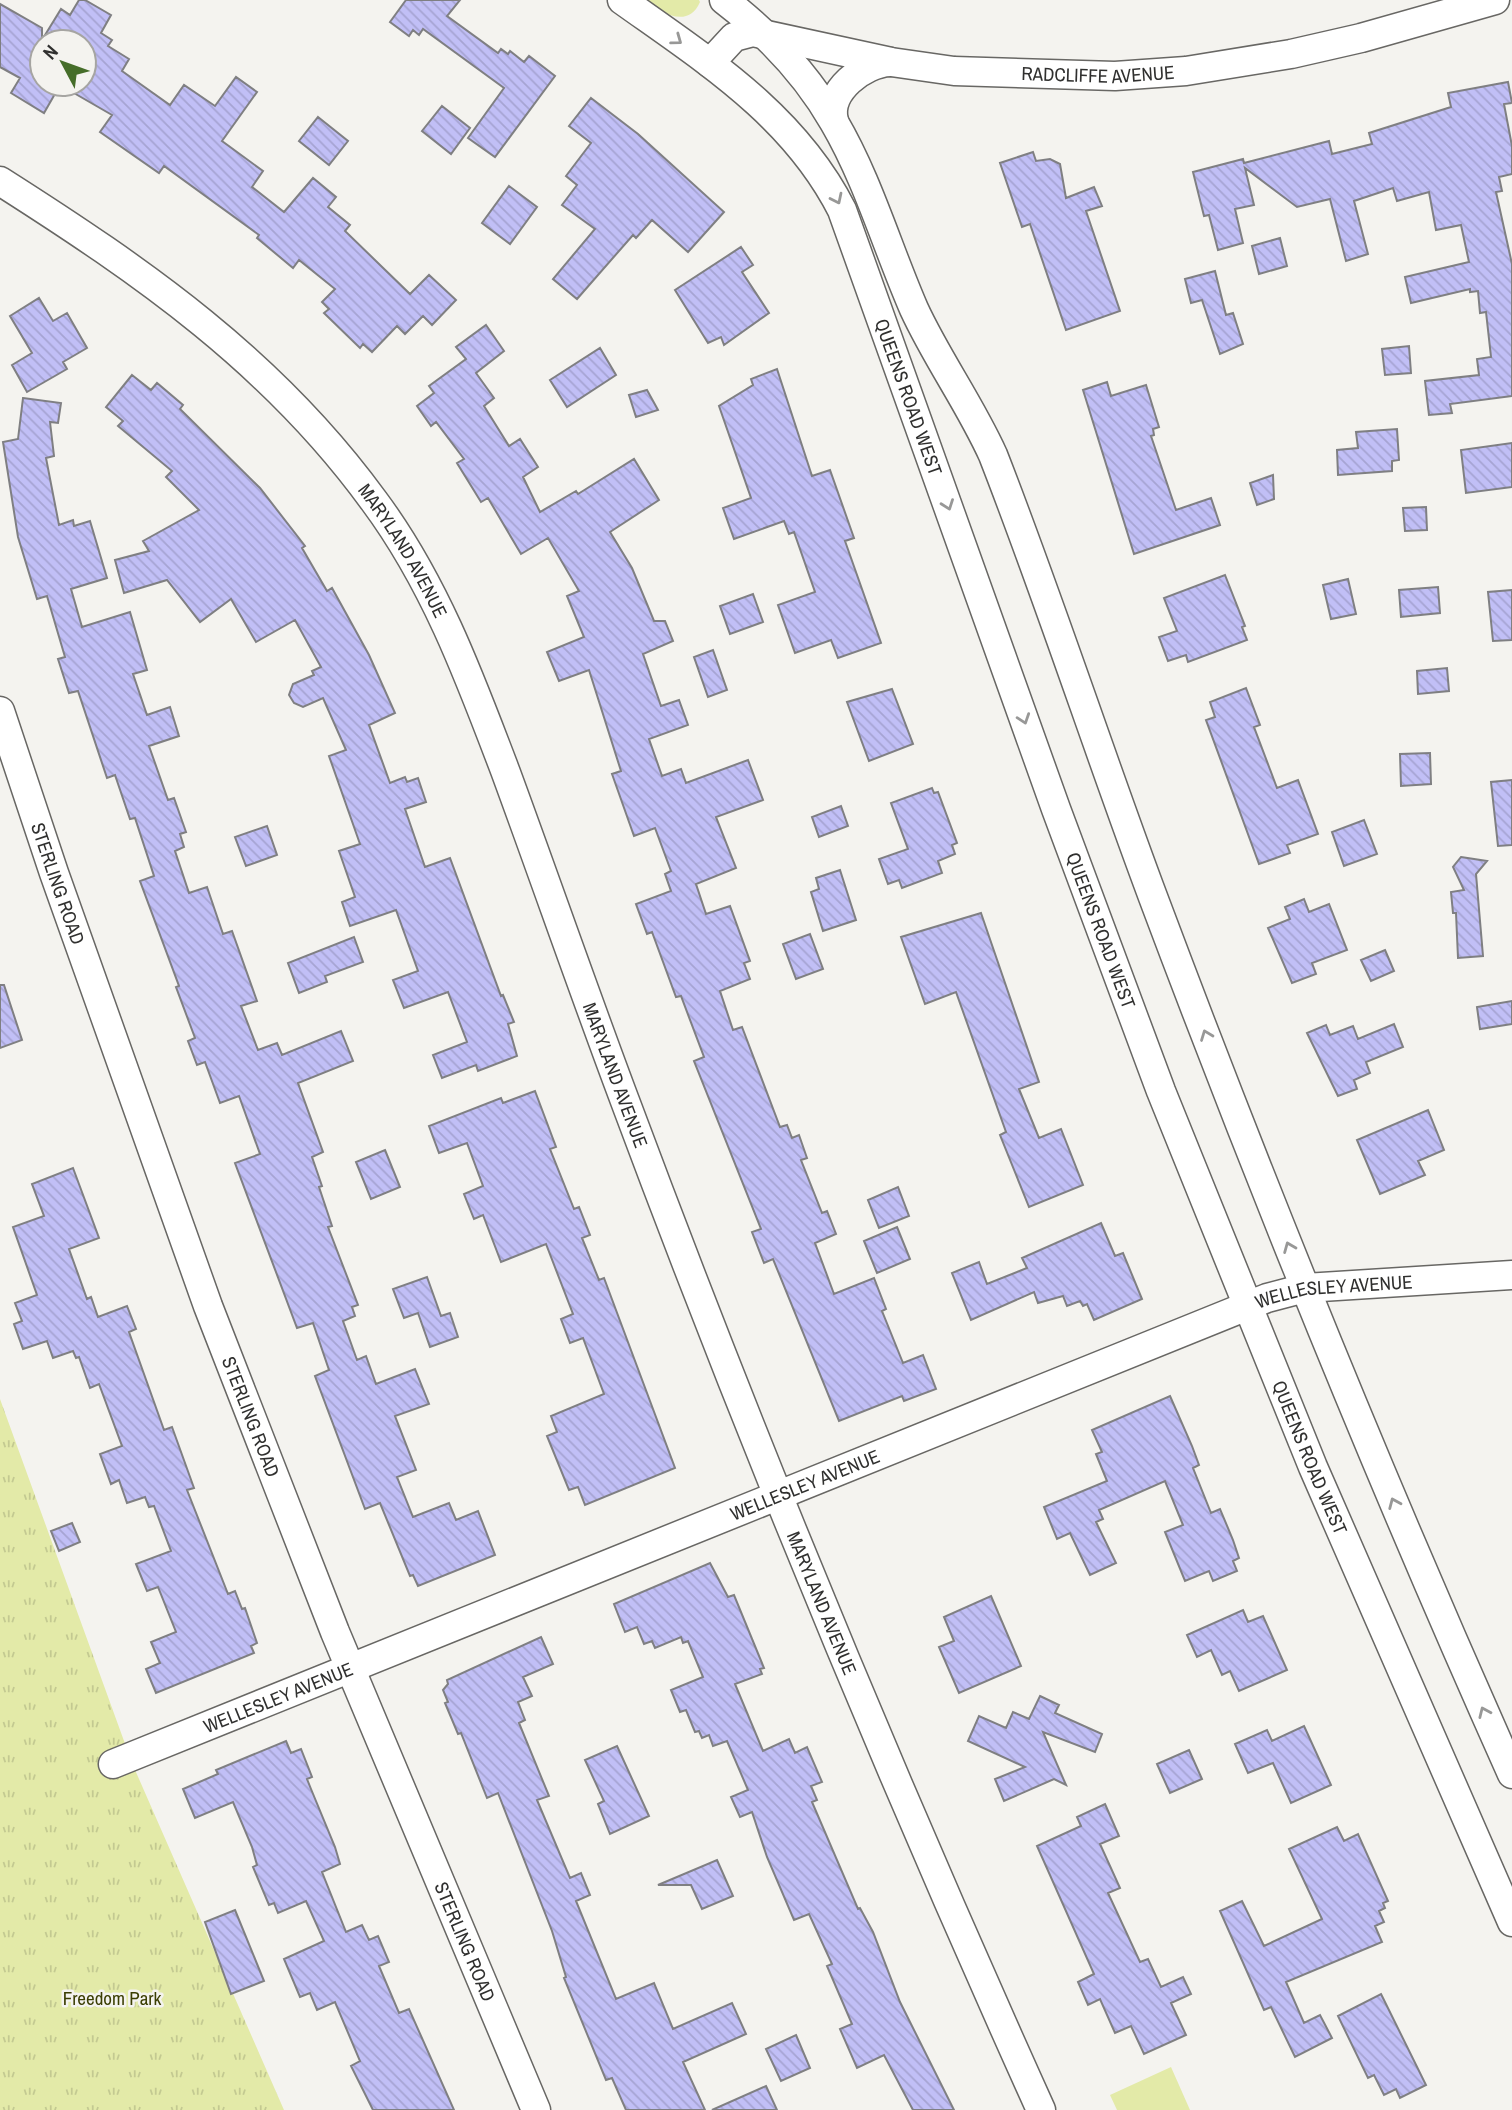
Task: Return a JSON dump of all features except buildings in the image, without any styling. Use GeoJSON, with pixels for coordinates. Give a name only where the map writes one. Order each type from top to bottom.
{"type":"FeatureCollection","features":[{"type":"Feature","properties":{"kind":"street","name":"QUEENS ROAD WEST"},"geometry":{"type":"LineString","coordinates":[[622,0],[760,103],[821,170],[842,210],[1056,809],[1161,1091],[1353,1560],[1512,1922]]}},
{"type":"Feature","properties":{"kind":"street","name":"QUEENS ROAD WEST"},"geometry":{"type":"LineString","coordinates":[[724,0],[762,33],[802,76],[834,121],[851,154],[915,310],[974,414],[993,455],[1157,907],[1306,1288],[1388,1488],[1512,1774]]}},
{"type":"Feature","properties":{"kind":"street","name":"RADCLIFFE AVENUE"},"geometry":{"type":"LineString","coordinates":[[710,64],[734,37],[762,33],[891,62],[979,73],[1115,76],[1174,72],[1252,62],[1331,46],[1495,0]]}},
{"type":"Feature","properties":{"kind":"street"},"geometry":{"type":"LineString","coordinates":[[834,121],[837,99],[853,78],[872,65],[891,62]]}},
{"type":"Feature","properties":{"kind":"street","name":"MARYLAND AVENUE"},"geometry":{"type":"LineString","coordinates":[[0,181],[117,258],[215,330],[271,383],[322,437],[372,498],[406,548],[467,670],[624,1100],[778,1493],[901,1791],[1041,2110]]}},
{"type":"Feature","properties":{"kind":"street","name":"STERLING ROAD"},"geometry":{"type":"LineString","coordinates":[[0,711],[181,1234],[350,1668],[536,2110]]}},
{"type":"Feature","properties":{"kind":"street","name":"WELLESLEY AVENUE"},"geometry":{"type":"LineString","coordinates":[[113,1764],[1247,1305],[1306,1288],[1512,1275]]}},
{"type":"Feature","properties":{"kind":"green space"},"geometry":{"type":"Polygon","coordinates":[[[643,0],[700,2],[695,10],[681,17],[665,13],[643,0]]]}},
{"type":"Feature","properties":{"kind":"green space","name":"Freedom Park"},"geometry":{"type":"Polygon","coordinates":[[[0,1399],[132,1763],[284,2110],[0,2110],[0,1399]]]}},
{"type":"Feature","properties":{"kind":"green space"},"geometry":{"type":"Polygon","coordinates":[[[1171,2067],[1190,2110],[1117,2110],[1110,2095],[1171,2067]]]}}]}
